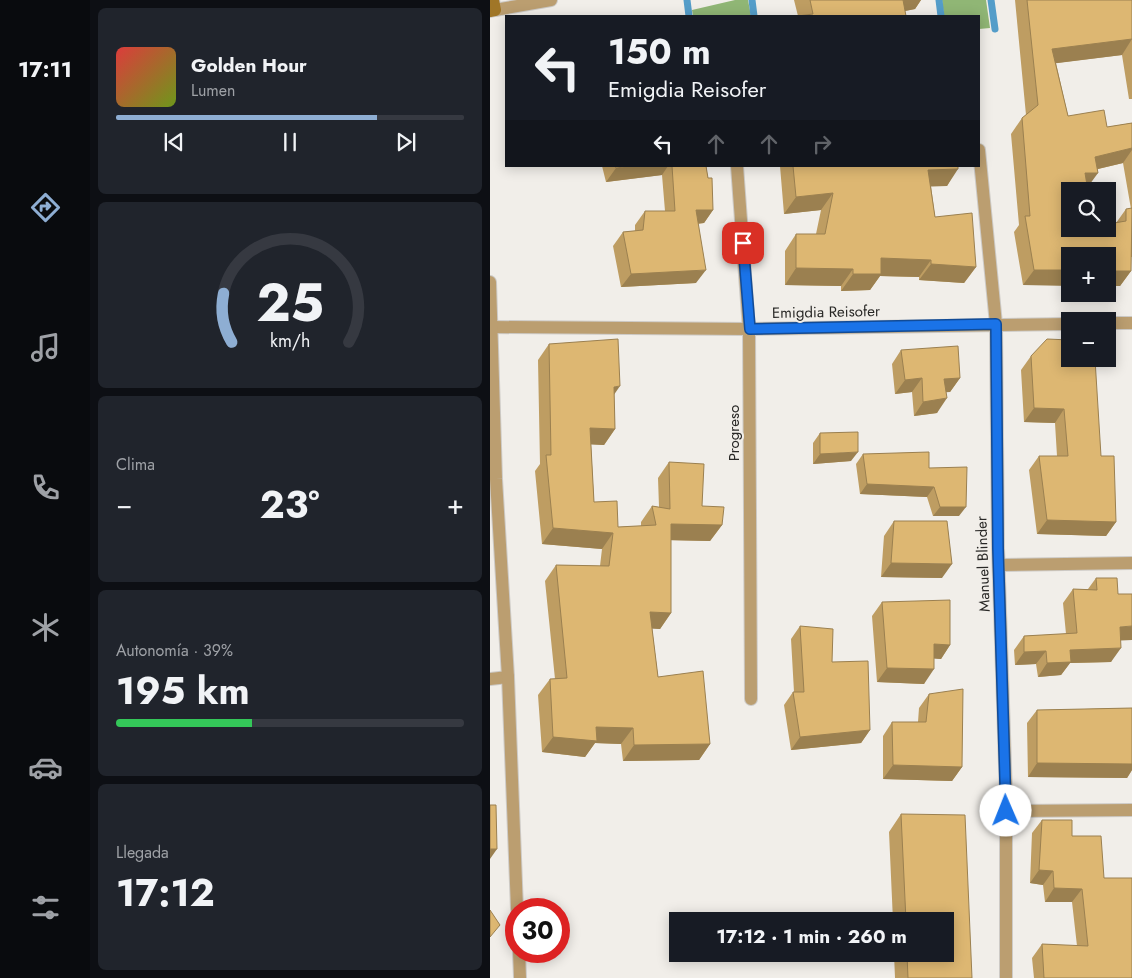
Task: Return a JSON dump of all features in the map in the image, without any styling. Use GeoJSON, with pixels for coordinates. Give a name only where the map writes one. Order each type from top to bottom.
{"type":"FeatureCollection","features":[{"type":"Feature","properties":{"kind":"street"},"geometry":{"type":"LineString","coordinates":[[493,7],[551,0]]}},
{"type":"Feature","properties":{"kind":"street","name":"Manuel Blinder"},"geometry":{"type":"LineString","coordinates":[[980,160],[996,324],[1006,811],[1006,978]]}},
{"type":"Feature","properties":{"kind":"street","name":"Progreso"},"geometry":{"type":"LineString","coordinates":[[737,167],[750,329],[751,700]]}},
{"type":"Feature","properties":{"kind":"street"},"geometry":{"type":"LineString","coordinates":[[490,282],[496,479],[508,677],[517,898]]}},
{"type":"Feature","properties":{"kind":"street"},"geometry":{"type":"LineString","coordinates":[[1116,323],[1132,323]]}},
{"type":"Feature","properties":{"kind":"street","name":"Emigdia Reisofer"},"geometry":{"type":"LineString","coordinates":[[492,327],[750,329],[1061,324]]}},
{"type":"Feature","properties":{"kind":"street"},"geometry":{"type":"LineString","coordinates":[[1000,565],[1132,563]]}},
{"type":"Feature","properties":{"kind":"street"},"geometry":{"type":"LineString","coordinates":[[490,679],[508,677]]}},
{"type":"Feature","properties":{"kind":"street"},"geometry":{"type":"LineString","coordinates":[[1006,811],[1132,810]]}},
{"type":"Feature","properties":{"kind":"street"},"geometry":{"type":"LineString","coordinates":[[519,963],[520,978]]}},
{"type":"Feature","properties":{"kind":"green space"},"geometry":{"type":"Polygon","coordinates":[[[735,0],[748,0],[751,15],[693,15],[692,10],[735,0]]]}},
{"type":"Feature","properties":{"kind":"green space"},"geometry":{"type":"Polygon","coordinates":[[[942,0],[986,0],[990,28],[980,29],[980,15],[944,15],[942,0]]]}},
{"type":"Feature","properties":{"kind":"building"},"geometry":{"type":"Polygon","coordinates":[[[810,0],[903,0],[906,15],[806,15],[813,14],[810,0]]]}},
{"type":"Feature","properties":{"kind":"building"},"geometry":{"type":"Polygon","coordinates":[[[1027,0],[1132,0],[1132,39],[1052,49],[1068,116],[1104,110],[1107,127],[1132,123],[1132,148],[1095,157],[1098,173],[1085,173],[1086,182],[1061,182],[1061,237],[1116,237],[1116,223],[1126,221],[1126,209],[1132,208],[1131,271],[1116,271],[1116,247],[1061,247],[1061,270],[1034,270],[1025,216],[1030,216],[1022,118],[1038,105],[1027,0]]]}},
{"type":"Feature","properties":{"kind":"building"},"geometry":{"type":"Polygon","coordinates":[[[672,167],[706,167],[708,178],[712,178],[713,210],[696,210],[706,270],[631,274],[623,232],[643,230],[645,211],[675,211],[672,167]]]}},
{"type":"Feature","properties":{"kind":"building"},"geometry":{"type":"Polygon","coordinates":[[[793,167],[958,167],[958,169],[928,170],[935,217],[972,213],[976,267],[931,264],[931,260],[881,258],[881,274],[853,274],[853,269],[796,268],[796,234],[825,234],[833,193],[796,197],[793,167]]]}},
{"type":"Feature","properties":{"kind":"building"},"geometry":{"type":"Polygon","coordinates":[[[618,339],[620,386],[614,387],[615,429],[590,428],[594,502],[617,501],[618,527],[656,525],[652,506],[670,509],[669,462],[704,464],[702,506],[724,507],[722,525],[671,524],[671,613],[650,612],[658,677],[703,671],[710,744],[634,745],[633,728],[596,727],[597,741],[553,737],[550,679],[567,678],[556,565],[609,566],[613,533],[553,528],[546,455],[551,455],[549,344],[618,339]]]}},
{"type":"Feature","properties":{"kind":"building"},"geometry":{"type":"Polygon","coordinates":[[[1047,339],[1061,340],[1061,367],[1095,367],[1101,456],[1114,456],[1116,522],[1047,520],[1039,456],[1068,456],[1064,409],[1034,408],[1031,356],[1047,339]]]}},
{"type":"Feature","properties":{"kind":"building"},"geometry":{"type":"Polygon","coordinates":[[[958,346],[960,378],[944,379],[947,398],[923,402],[922,378],[905,380],[901,350],[958,346]]]}},
{"type":"Feature","properties":{"kind":"building"},"geometry":{"type":"Polygon","coordinates":[[[858,432],[858,452],[820,454],[820,433],[858,432]]]}},
{"type":"Feature","properties":{"kind":"building"},"geometry":{"type":"Polygon","coordinates":[[[929,452],[929,468],[967,467],[966,507],[940,507],[934,487],[867,484],[863,454],[929,452]]]}},
{"type":"Feature","properties":{"kind":"building"},"geometry":{"type":"Polygon","coordinates":[[[894,521],[947,521],[952,564],[891,563],[894,521]]]}},
{"type":"Feature","properties":{"kind":"building"},"geometry":{"type":"Polygon","coordinates":[[[1096,578],[1117,578],[1118,594],[1132,594],[1132,626],[1120,627],[1121,648],[1070,650],[1071,662],[1047,663],[1046,651],[1024,652],[1024,636],[1077,633],[1073,589],[1097,590],[1096,578]]]}},
{"type":"Feature","properties":{"kind":"building"},"geometry":{"type":"Polygon","coordinates":[[[950,600],[950,645],[934,644],[934,669],[887,668],[882,602],[950,600]]]}},
{"type":"Feature","properties":{"kind":"building"},"geometry":{"type":"Polygon","coordinates":[[[800,626],[833,629],[832,662],[868,661],[870,730],[800,737],[793,692],[804,692],[800,626]]]}},
{"type":"Feature","properties":{"kind":"building"},"geometry":{"type":"Polygon","coordinates":[[[963,689],[962,767],[893,765],[892,722],[926,722],[929,694],[963,689]]]}},
{"type":"Feature","properties":{"kind":"building"},"geometry":{"type":"Polygon","coordinates":[[[1132,708],[1132,764],[1037,763],[1037,710],[1132,708]]]}},
{"type":"Feature","properties":{"kind":"building"},"geometry":{"type":"Polygon","coordinates":[[[490,805],[496,805],[497,849],[490,849],[490,805]]]}},
{"type":"Feature","properties":{"kind":"building"},"geometry":{"type":"Polygon","coordinates":[[[901,814],[965,815],[972,978],[908,978],[907,962],[954,962],[954,912],[906,912],[901,814]]]}},
{"type":"Feature","properties":{"kind":"building"},"geometry":{"type":"Polygon","coordinates":[[[1042,820],[1072,820],[1072,836],[1101,836],[1104,878],[1132,878],[1132,978],[1044,978],[1042,944],[1088,946],[1082,889],[1054,888],[1053,871],[1039,870],[1042,820]]]}},
{"type":"Feature","properties":{"kind":"building"},"geometry":{"type":"Polygon","coordinates":[[[490,910],[500,925],[490,937],[490,910]]]}},
{"type":"Feature","properties":{"kind":"waterway"},"geometry":{"type":"LineString","coordinates":[[687,0],[689,15]]}},
{"type":"Feature","properties":{"kind":"waterway"},"geometry":{"type":"LineString","coordinates":[[752,0],[754,15]]}},
{"type":"Feature","properties":{"kind":"waterway"},"geometry":{"type":"LineString","coordinates":[[939,0],[941,15]]}},
{"type":"Feature","properties":{"kind":"waterway"},"geometry":{"type":"LineString","coordinates":[[991,0],[995,29]]}},
{"type":"Feature","properties":{"kind":"route"},"geometry":{"type":"LineString","coordinates":[[743,243],[750,329],[996,324],[998,548],[1006,811]]}}]}
